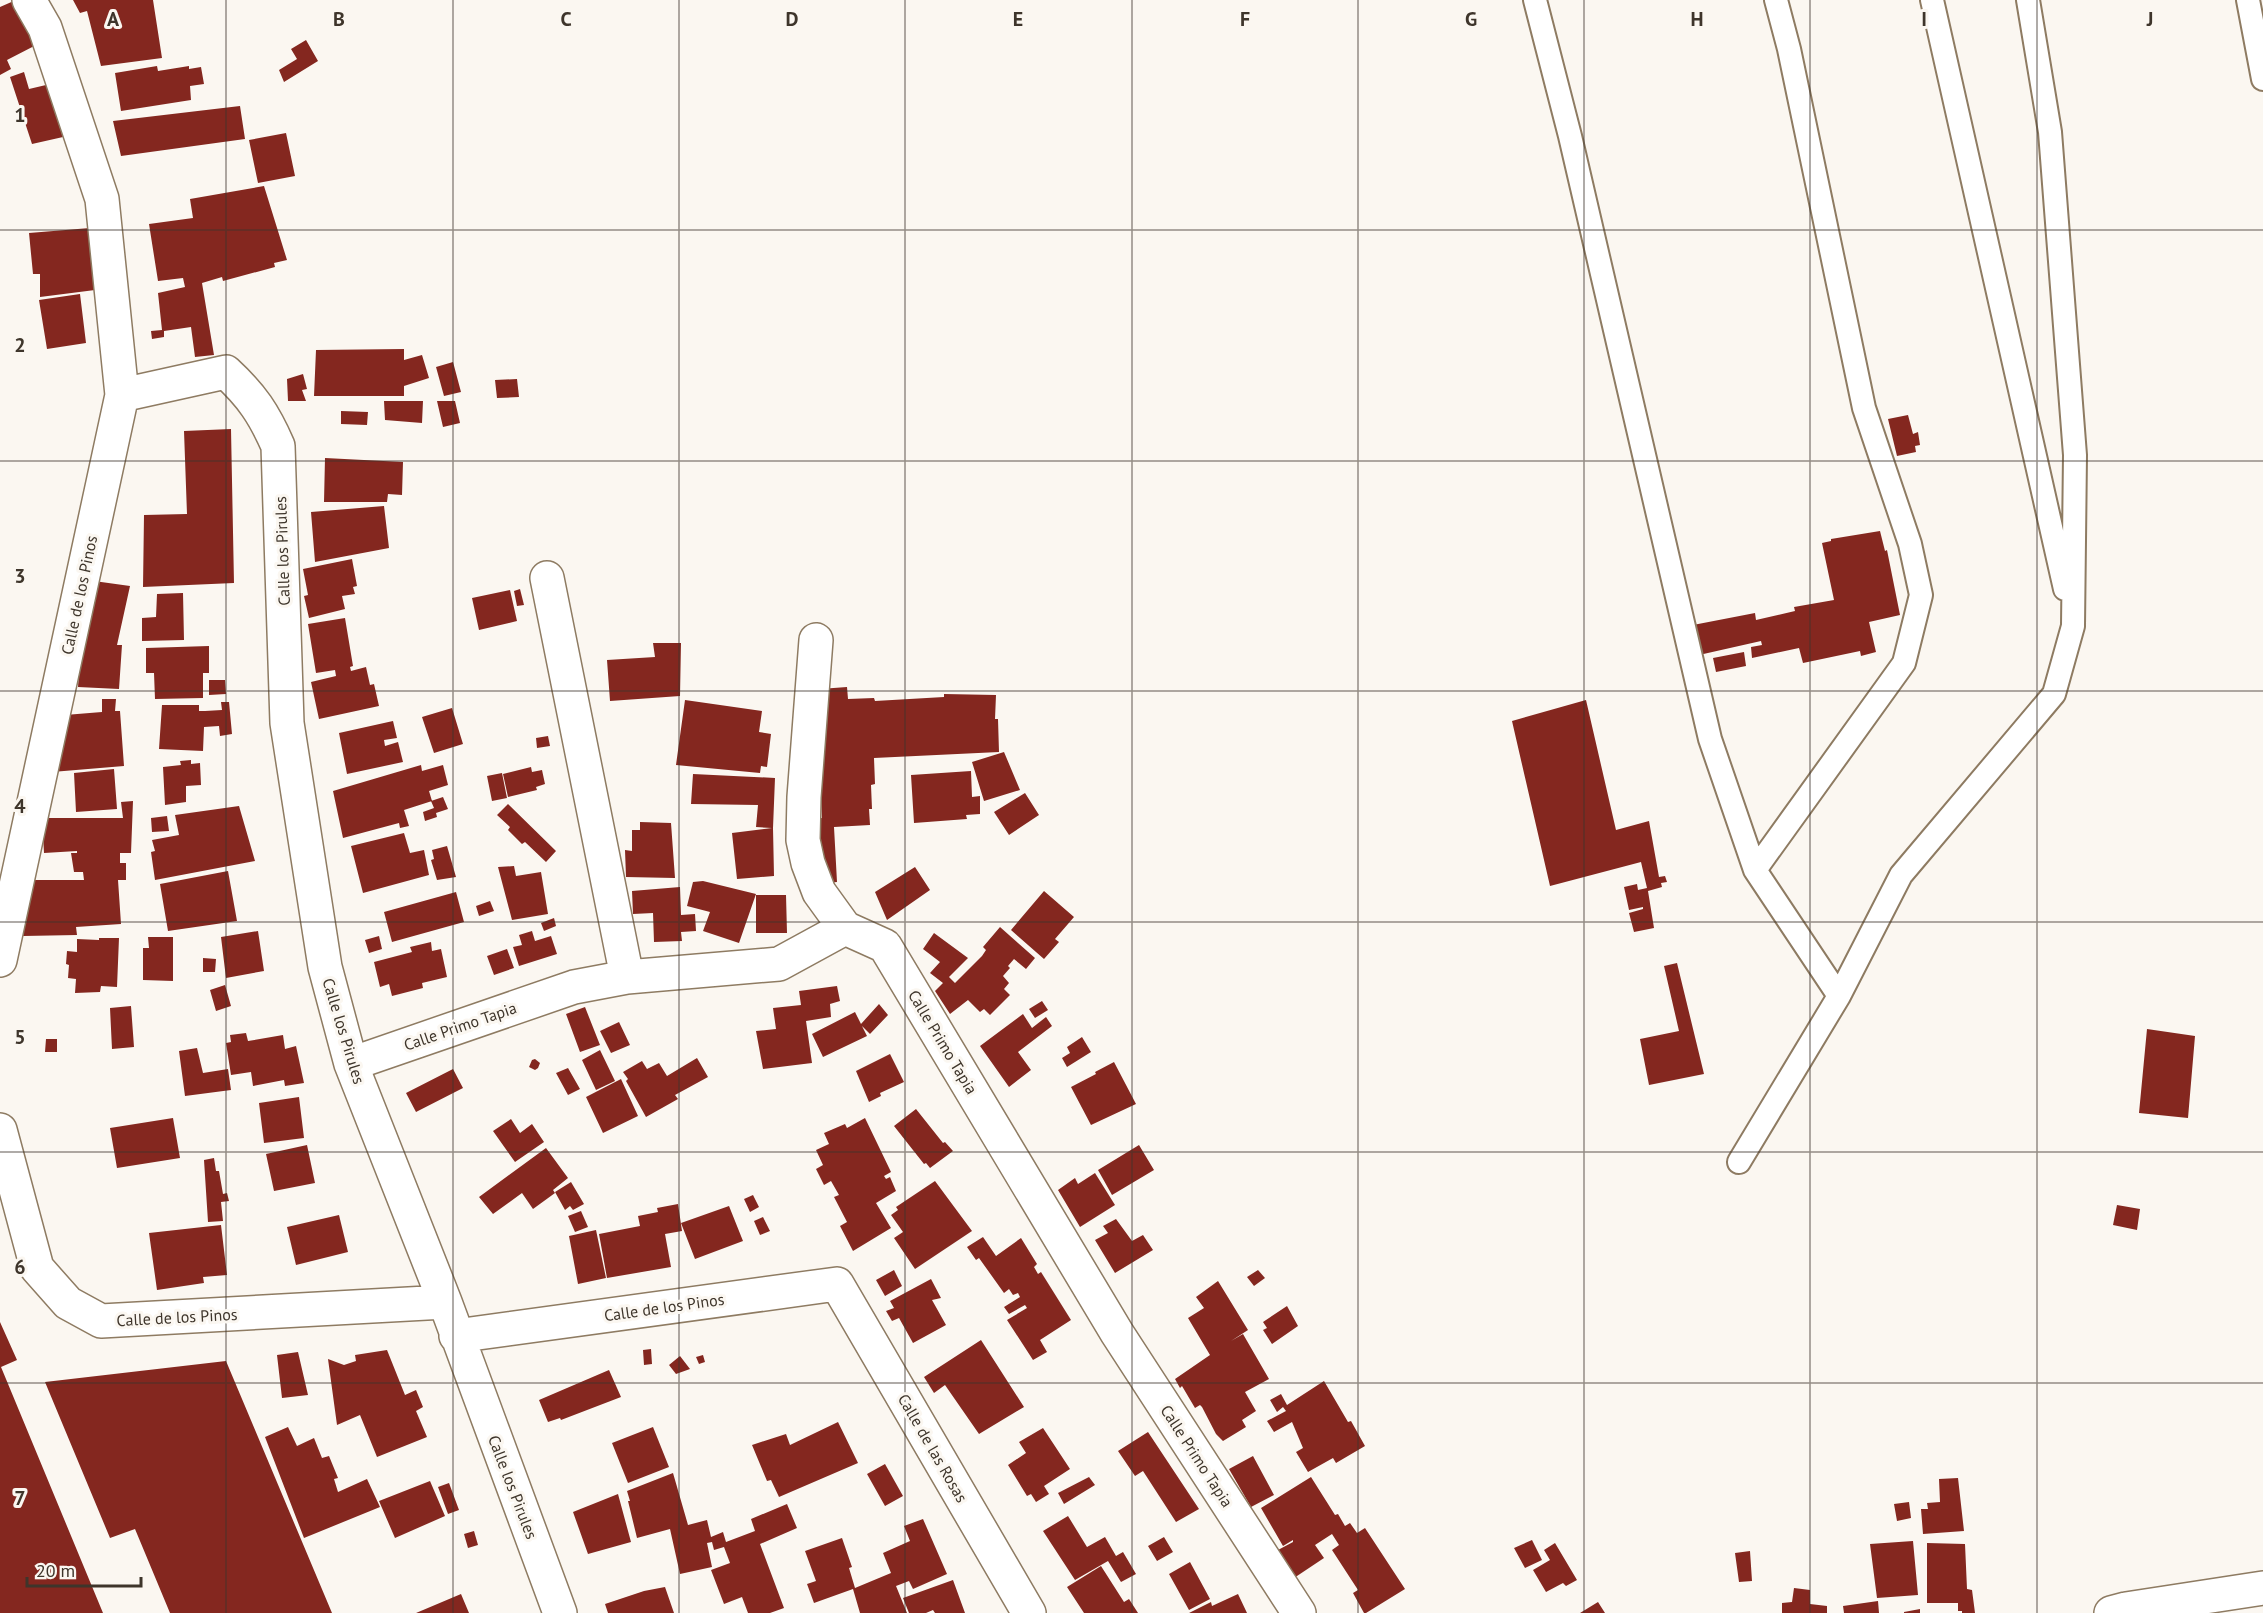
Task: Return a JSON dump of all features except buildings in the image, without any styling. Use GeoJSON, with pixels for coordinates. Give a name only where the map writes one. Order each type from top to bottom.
{"type":"FeatureCollection","features":[{"type":"Feature","properties":{"kind":"street","name":"Calle de los Pinos"},"geometry":{"type":"LineString","coordinates":[[0,960],[122,396],[102,199],[45,28],[29,0]]}},
{"type":"Feature","properties":{"kind":"street","name":"Calle los Pirules"},"geometry":{"type":"LineString","coordinates":[[122,396],[226,372],[247,391],[266,419],[278,446],[287,723],[325,967],[351,1064],[445,1302],[560,1613]]}},
{"type":"Feature","properties":{"kind":"street"},"geometry":{"type":"LineString","coordinates":[[547,578],[627,977]]}},
{"type":"Feature","properties":{"kind":"street"},"geometry":{"type":"LineString","coordinates":[[816,640],[803,840],[808,863],[819,892],[844,928]]}},
{"type":"Feature","properties":{"kind":"street","name":"Calle Primo Tapia"},"geometry":{"type":"LineString","coordinates":[[351,1064],[574,987],[627,977],[779,964],[844,928],[885,946],[1117,1333],[1299,1613]]}},
{"type":"Feature","properties":{"kind":"street","name":"Calle de los Pinos"},"geometry":{"type":"LineString","coordinates":[[0,1130],[37,1268],[68,1303],[101,1321],[445,1302]]}},
{"type":"Feature","properties":{"kind":"street","name":"Calle de los Pinos"},"geometry":{"type":"LineString","coordinates":[[456,1335],[837,1284]]}},
{"type":"Feature","properties":{"kind":"street","name":"Calle de las Rosas"},"geometry":{"type":"LineString","coordinates":[[837,1284],[1029,1613]]}},
{"type":"Feature","properties":{"kind":"street"},"geometry":{"type":"LineString","coordinates":[[2110,1613],[2263,1588]]}},
{"type":"Feature","properties":{"kind":"lane"},"geometry":{"type":"LineString","coordinates":[[1535,0],[1570,136],[1710,739],[1755,870],[1839,996]]}},
{"type":"Feature","properties":{"kind":"lane"},"geometry":{"type":"LineString","coordinates":[[1755,870],[1904,663],[1922,596],[1910,544],[1864,408],[1794,72],[1776,0]]}},
{"type":"Feature","properties":{"kind":"lane"},"geometry":{"type":"LineString","coordinates":[[1932,0],[2073,626]]}},
{"type":"Feature","properties":{"kind":"lane"},"geometry":{"type":"LineString","coordinates":[[1740,1162],[1839,996],[1901,875],[2054,694],[2073,626],[2075,455],[2050,132],[2028,0]]}},
{"type":"Feature","properties":{"kind":"lane"},"geometry":{"type":"LineString","coordinates":[[2248,0],[2263,80]]}}]}
